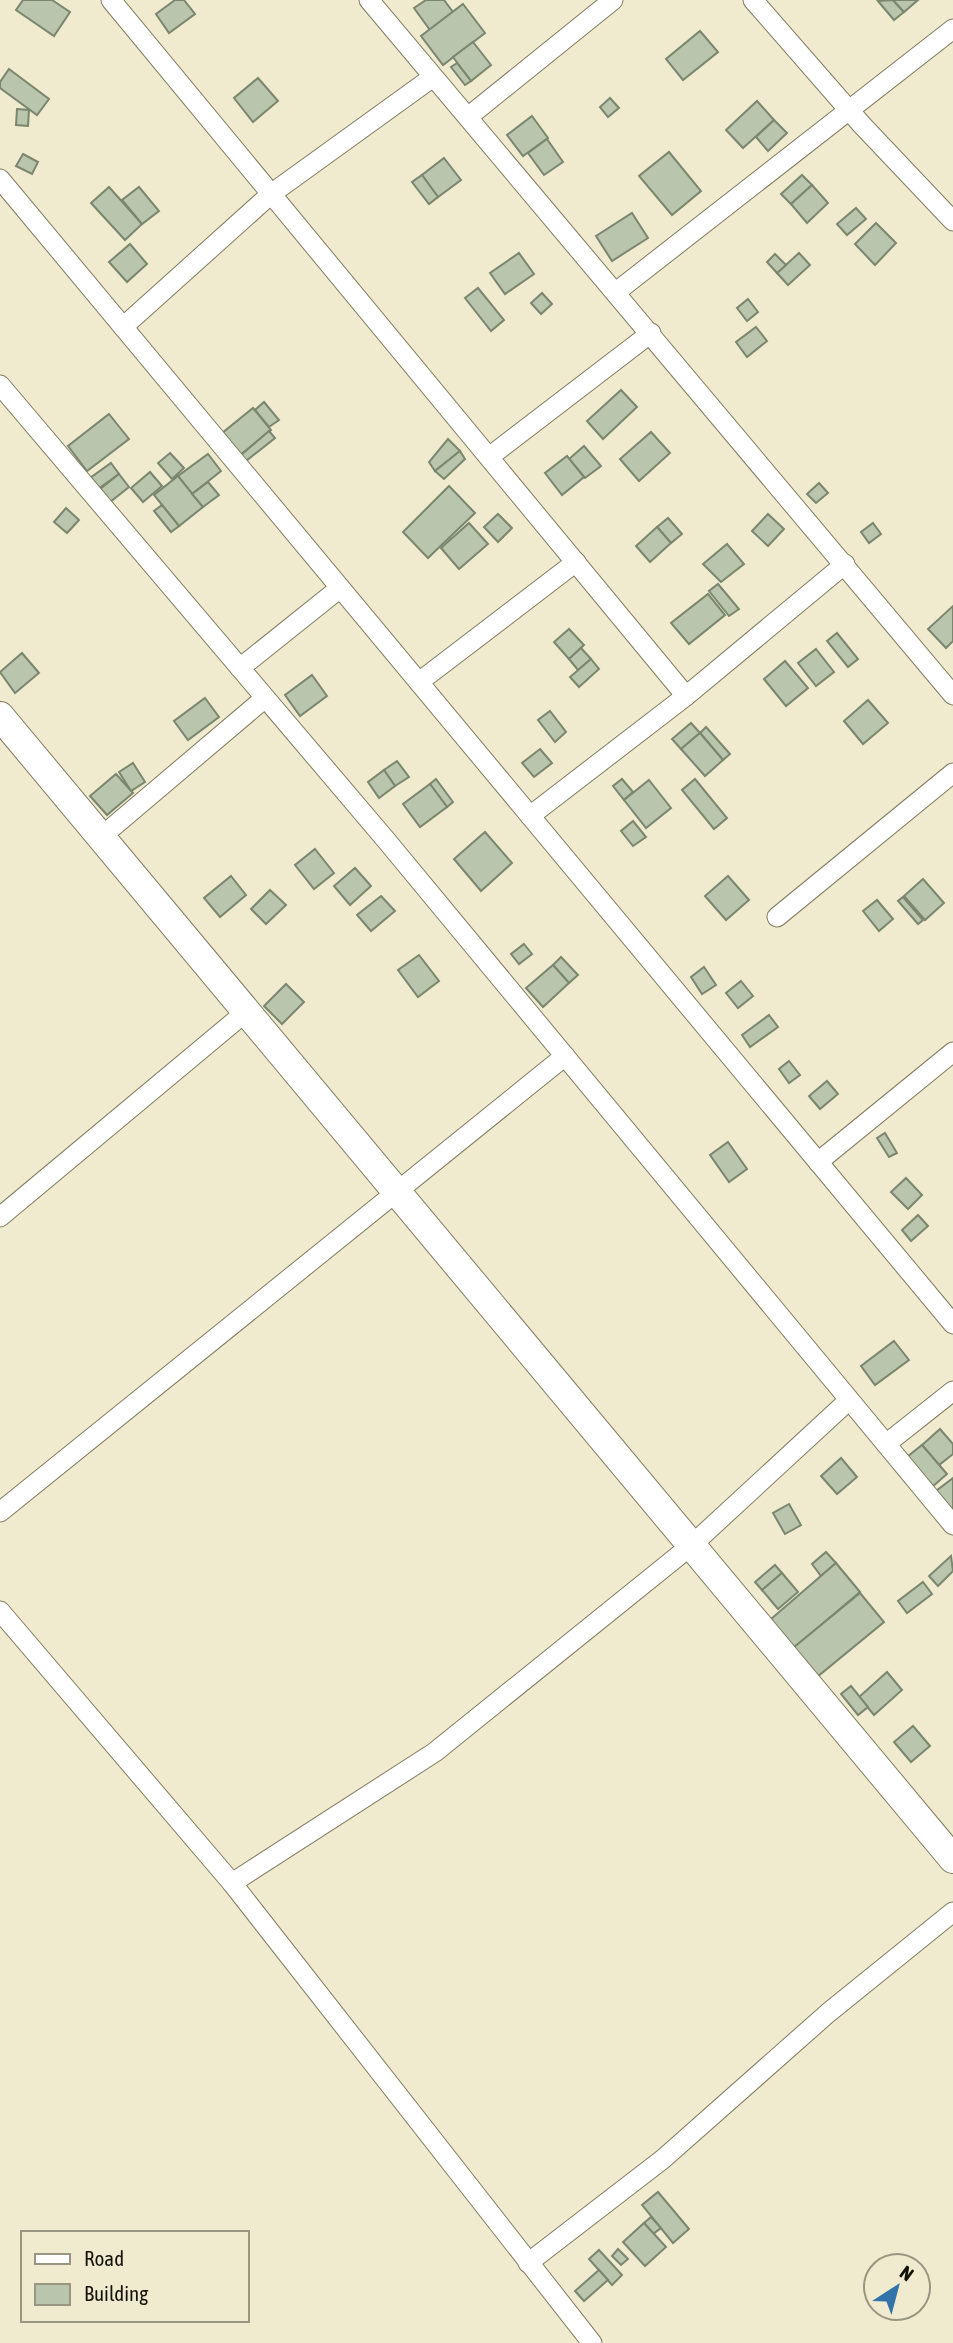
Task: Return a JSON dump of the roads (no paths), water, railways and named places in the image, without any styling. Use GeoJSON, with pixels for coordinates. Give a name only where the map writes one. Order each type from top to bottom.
{"type":"FeatureCollection","features":[{"type":"Feature","properties":{"kind":"street"},"geometry":{"type":"LineString","coordinates":[[111,0],[686,696]]}},
{"type":"Feature","properties":{"kind":"street"},"geometry":{"type":"LineString","coordinates":[[369,0],[953,695]]}},
{"type":"Feature","properties":{"kind":"street"},"geometry":{"type":"LineString","coordinates":[[468,117],[614,0]]}},
{"type":"Feature","properties":{"kind":"street"},"geometry":{"type":"LineString","coordinates":[[753,0],[848,109],[953,222]]}},
{"type":"Feature","properties":{"kind":"street"},"geometry":{"type":"LineString","coordinates":[[616,292],[953,29]]}},
{"type":"Feature","properties":{"kind":"street"},"geometry":{"type":"LineString","coordinates":[[122,327],[271,194],[433,77]]}},
{"type":"Feature","properties":{"kind":"street"},"geometry":{"type":"LineString","coordinates":[[0,179],[953,1324]]}},
{"type":"Feature","properties":{"kind":"street"},"geometry":{"type":"LineString","coordinates":[[489,457],[651,333]]}},
{"type":"Feature","properties":{"kind":"street"},"geometry":{"type":"LineString","coordinates":[[0,385],[565,1056],[953,1525]]}},
{"type":"Feature","properties":{"kind":"street"},"geometry":{"type":"LineString","coordinates":[[419,682],[576,562]]}},
{"type":"Feature","properties":{"kind":"street"},"geometry":{"type":"LineString","coordinates":[[530,816],[686,696],[845,564]]}},
{"type":"Feature","properties":{"kind":"street"},"geometry":{"type":"LineString","coordinates":[[240,668],[340,588]]}},
{"type":"Feature","properties":{"kind":"street"},"geometry":{"type":"LineString","coordinates":[[101,836],[265,698]]}},
{"type":"Feature","properties":{"kind":"street"},"geometry":{"type":"LineString","coordinates":[[0,716],[953,1859]]}},
{"type":"Feature","properties":{"kind":"street"},"geometry":{"type":"LineString","coordinates":[[777,917],[953,774]]}},
{"type":"Feature","properties":{"kind":"street"},"geometry":{"type":"LineString","coordinates":[[0,1217],[247,1011]]}},
{"type":"Feature","properties":{"kind":"street"},"geometry":{"type":"LineString","coordinates":[[818,1162],[953,1052]]}},
{"type":"Feature","properties":{"kind":"street"},"geometry":{"type":"LineString","coordinates":[[0,1512],[565,1056]]}},
{"type":"Feature","properties":{"kind":"street"},"geometry":{"type":"LineString","coordinates":[[886,1444],[953,1391]]}},
{"type":"Feature","properties":{"kind":"street"},"geometry":{"type":"LineString","coordinates":[[232,1883],[435,1752],[693,1544],[849,1400]]}},
{"type":"Feature","properties":{"kind":"street"},"geometry":{"type":"LineString","coordinates":[[0,1611],[232,1883],[592,2343]]}},
{"type":"Feature","properties":{"kind":"street"},"geometry":{"type":"LineString","coordinates":[[528,2263],[663,2159],[828,2013],[953,1912]]}}]}
